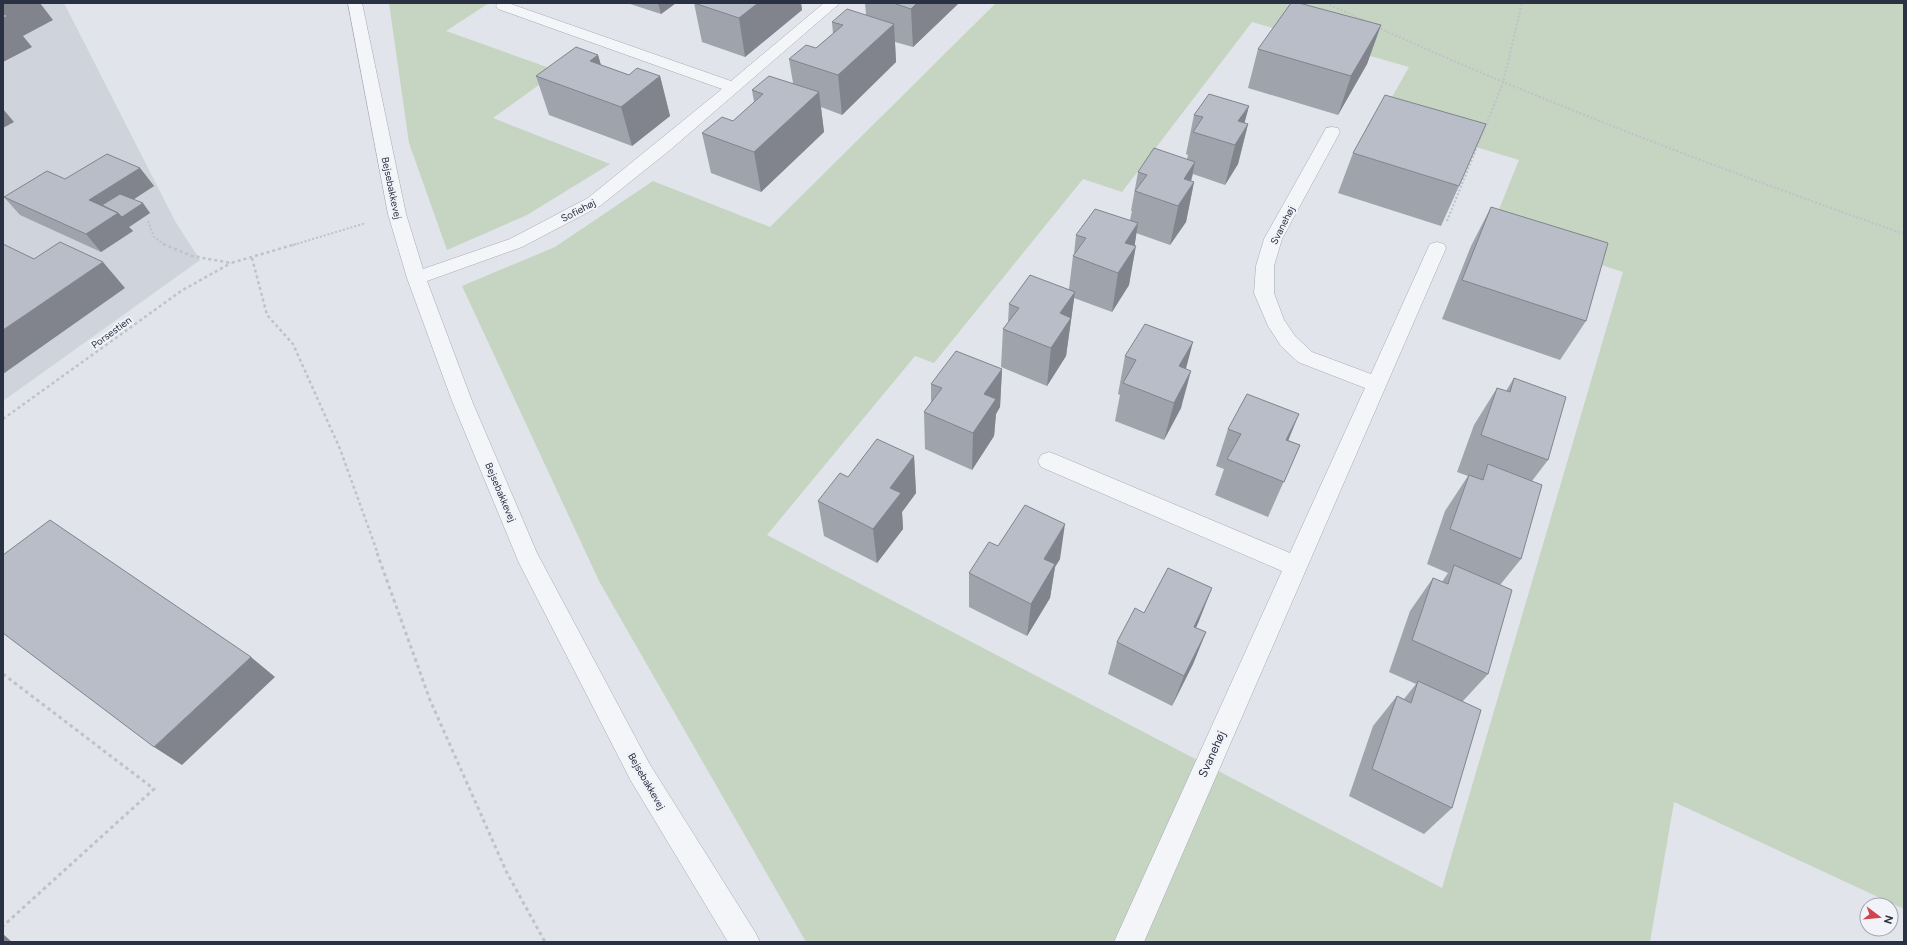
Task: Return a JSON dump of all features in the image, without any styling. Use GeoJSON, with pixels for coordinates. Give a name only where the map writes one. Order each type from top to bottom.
{"type":"FeatureCollection","features":[{"type":"Feature","properties":{"kind":"street","name":"Bejsebakkevej"},"geometry":{"type":"LineString","coordinates":[[355,3],[397,214],[416,278],[462,401],[527,556],[640,772],[744,942]]}},
{"type":"Feature","properties":{"kind":"street","name":"Sofiehøj"},"geometry":{"type":"LineString","coordinates":[[416,278],[516,242],[594,202],[664,146],[833,3]]}},
{"type":"Feature","properties":{"kind":"street"},"geometry":{"type":"LineString","coordinates":[[503,6],[733,87]]}},
{"type":"Feature","properties":{"kind":"street","name":"Svanehøj"},"geometry":{"type":"LineString","coordinates":[[1332,132],[1273,239],[1265,266],[1264,293],[1274,321],[1288,341],[1305,357],[1376,384]]}},
{"type":"Feature","properties":{"kind":"street","name":"Svanehøj"},"geometry":{"type":"LineString","coordinates":[[1129,942],[1437,248]]}},
{"type":"Feature","properties":{"kind":"street"},"geometry":{"type":"LineString","coordinates":[[1049,461],[1295,566]]}},
{"type":"Feature","properties":{"kind":"path"},"geometry":{"type":"LineString","coordinates":[[1326,3],[1367,22]]}},
{"type":"Feature","properties":{"kind":"path"},"geometry":{"type":"LineString","coordinates":[[1437,248],[1503,83],[1522,3]]}},
{"type":"Feature","properties":{"kind":"path"},"geometry":{"type":"LineString","coordinates":[[1374,26],[1575,113],[1766,186],[1904,234]]}},
{"type":"Feature","properties":{"kind":"path"},"geometry":{"type":"LineString","coordinates":[[148,221],[154,237],[175,250],[211,260],[231,263],[397,214]]}},
{"type":"Feature","properties":{"kind":"path"},"geometry":{"type":"LineString","coordinates":[[252,258],[267,314],[293,344],[340,449],[430,700],[507,873],[545,942]]}},
{"type":"Feature","properties":{"kind":"path","name":"Porsestien"},"geometry":{"type":"LineString","coordinates":[[3,419],[181,292],[231,263]]}},
{"type":"Feature","properties":{"kind":"path"},"geometry":{"type":"LineString","coordinates":[[3,674],[154,789],[3,926]]}},
{"type":"Feature","properties":{"kind":"shaded area"},"geometry":{"type":"Polygon","coordinates":[[[3,3],[64,3],[175,221],[200,260],[3,401],[3,3]]]}},
{"type":"Feature","properties":{"kind":"green space"},"geometry":{"type":"Polygon","coordinates":[[[389,3],[489,3],[446,31],[558,71],[493,118],[610,164],[527,215],[447,250],[409,143],[389,3]]]}},
{"type":"Feature","properties":{"kind":"green space"},"geometry":{"type":"Polygon","coordinates":[[[996,3],[1904,3],[1904,909],[1899,907],[1899,897],[1878,897],[1674,802],[1650,942],[806,942],[599,581],[462,286],[555,247],[653,181],[770,227],[996,3]],[[1252,22],[1122,192],[1083,179],[934,363],[915,356],[767,535],[1442,888],[1623,272],[1491,229],[1519,160],[1380,118],[1409,67],[1252,22]]]}},
{"type":"Feature","properties":{"kind":"building"},"geometry":{"type":"Polygon","coordinates":[[[694,3],[758,3],[739,18],[694,3]]]}},
{"type":"Feature","properties":{"kind":"building"},"geometry":{"type":"Polygon","coordinates":[[[893,3],[917,3],[911,9],[893,3]]]}},
{"type":"Feature","properties":{"kind":"building"},"geometry":{"type":"Polygon","coordinates":[[[1291,3],[1299,3],[1381,25],[1351,76],[1258,49],[1291,3]]]}},
{"type":"Feature","properties":{"kind":"building"},"geometry":{"type":"Polygon","coordinates":[[[847,9],[894,24],[838,75],[789,59],[806,45],[816,48],[843,25],[832,22],[847,9]]]}},
{"type":"Feature","properties":{"kind":"building"},"geometry":{"type":"Polygon","coordinates":[[[576,47],[598,55],[590,61],[629,75],[637,68],[660,76],[621,107],[536,76],[576,47]]]}},
{"type":"Feature","properties":{"kind":"building"},"geometry":{"type":"Polygon","coordinates":[[[769,76],[819,92],[754,152],[702,133],[722,117],[733,121],[763,94],[752,90],[769,76]]]}},
{"type":"Feature","properties":{"kind":"building"},"geometry":{"type":"Polygon","coordinates":[[[1209,94],[1249,106],[1238,121],[1248,124],[1235,145],[1193,132],[1203,117],[1194,115],[1209,94]]]}},
{"type":"Feature","properties":{"kind":"building"},"geometry":{"type":"Polygon","coordinates":[[[1385,95],[1486,124],[1459,186],[1353,153],[1385,95]]]}},
{"type":"Feature","properties":{"kind":"building"},"geometry":{"type":"Polygon","coordinates":[[[1154,148],[1195,162],[1184,179],[1194,182],[1178,206],[1135,191],[1147,175],[1138,172],[1154,148]]]}},
{"type":"Feature","properties":{"kind":"building"},"geometry":{"type":"Polygon","coordinates":[[[107,154],[140,168],[89,200],[118,213],[86,234],[4,197],[47,171],[65,179],[107,154]]]}},
{"type":"Feature","properties":{"kind":"building"},"geometry":{"type":"Polygon","coordinates":[[[120,194],[143,203],[122,217],[118,213],[102,205],[120,194]]]}},
{"type":"Feature","properties":{"kind":"building"},"geometry":{"type":"Polygon","coordinates":[[[1491,207],[1608,243],[1586,321],[1462,280],[1491,207]]]}},
{"type":"Feature","properties":{"kind":"building"},"geometry":{"type":"Polygon","coordinates":[[[1095,209],[1138,223],[1125,243],[1136,246],[1118,273],[1073,256],[1086,238],[1076,235],[1095,209]]]}},
{"type":"Feature","properties":{"kind":"building"},"geometry":{"type":"Polygon","coordinates":[[[60,242],[103,262],[3,330],[3,244],[34,259],[60,242]]]}},
{"type":"Feature","properties":{"kind":"building"},"geometry":{"type":"Polygon","coordinates":[[[1030,275],[1075,292],[1060,313],[1071,318],[1051,348],[1003,329],[1019,308],[1009,304],[1030,275]]]}},
{"type":"Feature","properties":{"kind":"building"},"geometry":{"type":"Polygon","coordinates":[[[1145,324],[1193,342],[1179,366],[1191,371],[1174,403],[1123,383],[1136,360],[1125,356],[1145,324]]]}},
{"type":"Feature","properties":{"kind":"building"},"geometry":{"type":"Polygon","coordinates":[[[956,351],[1002,369],[984,394],[996,399],[973,433],[924,412],[942,388],[931,384],[956,351]]]}},
{"type":"Feature","properties":{"kind":"building"},"geometry":{"type":"Polygon","coordinates":[[[1514,378],[1566,397],[1548,460],[1481,435],[1497,388],[1510,392],[1514,378]]]}},
{"type":"Feature","properties":{"kind":"building"},"geometry":{"type":"Polygon","coordinates":[[[1247,394],[1299,414],[1286,440],[1300,445],[1284,482],[1227,459],[1241,434],[1228,429],[1247,394]]]}},
{"type":"Feature","properties":{"kind":"building"},"geometry":{"type":"Polygon","coordinates":[[[877,439],[914,456],[890,488],[901,493],[873,529],[818,501],[840,473],[848,477],[877,439]]]}},
{"type":"Feature","properties":{"kind":"building"},"geometry":{"type":"Polygon","coordinates":[[[1488,464],[1542,485],[1521,559],[1450,529],[1469,475],[1483,480],[1488,464]]]}},
{"type":"Feature","properties":{"kind":"building"},"geometry":{"type":"Polygon","coordinates":[[[1025,505],[1065,524],[1044,559],[1055,564],[1031,604],[969,573],[989,542],[998,546],[1025,505]]]}},
{"type":"Feature","properties":{"kind":"building"},"geometry":{"type":"Polygon","coordinates":[[[50,520],[251,657],[154,747],[3,633],[3,555],[50,520]]]}},
{"type":"Feature","properties":{"kind":"building"},"geometry":{"type":"Polygon","coordinates":[[[1454,565],[1512,590],[1488,674],[1412,640],[1433,578],[1448,584],[1454,565]]]}},
{"type":"Feature","properties":{"kind":"building"},"geometry":{"type":"Polygon","coordinates":[[[1168,568],[1212,588],[1194,627],[1206,632],[1184,676],[1117,642],[1135,608],[1144,613],[1168,568]]]}},
{"type":"Feature","properties":{"kind":"building"},"geometry":{"type":"Polygon","coordinates":[[[1418,681],[1481,710],[1452,808],[1372,769],[1397,696],[1411,703],[1418,681]]]}}]}
